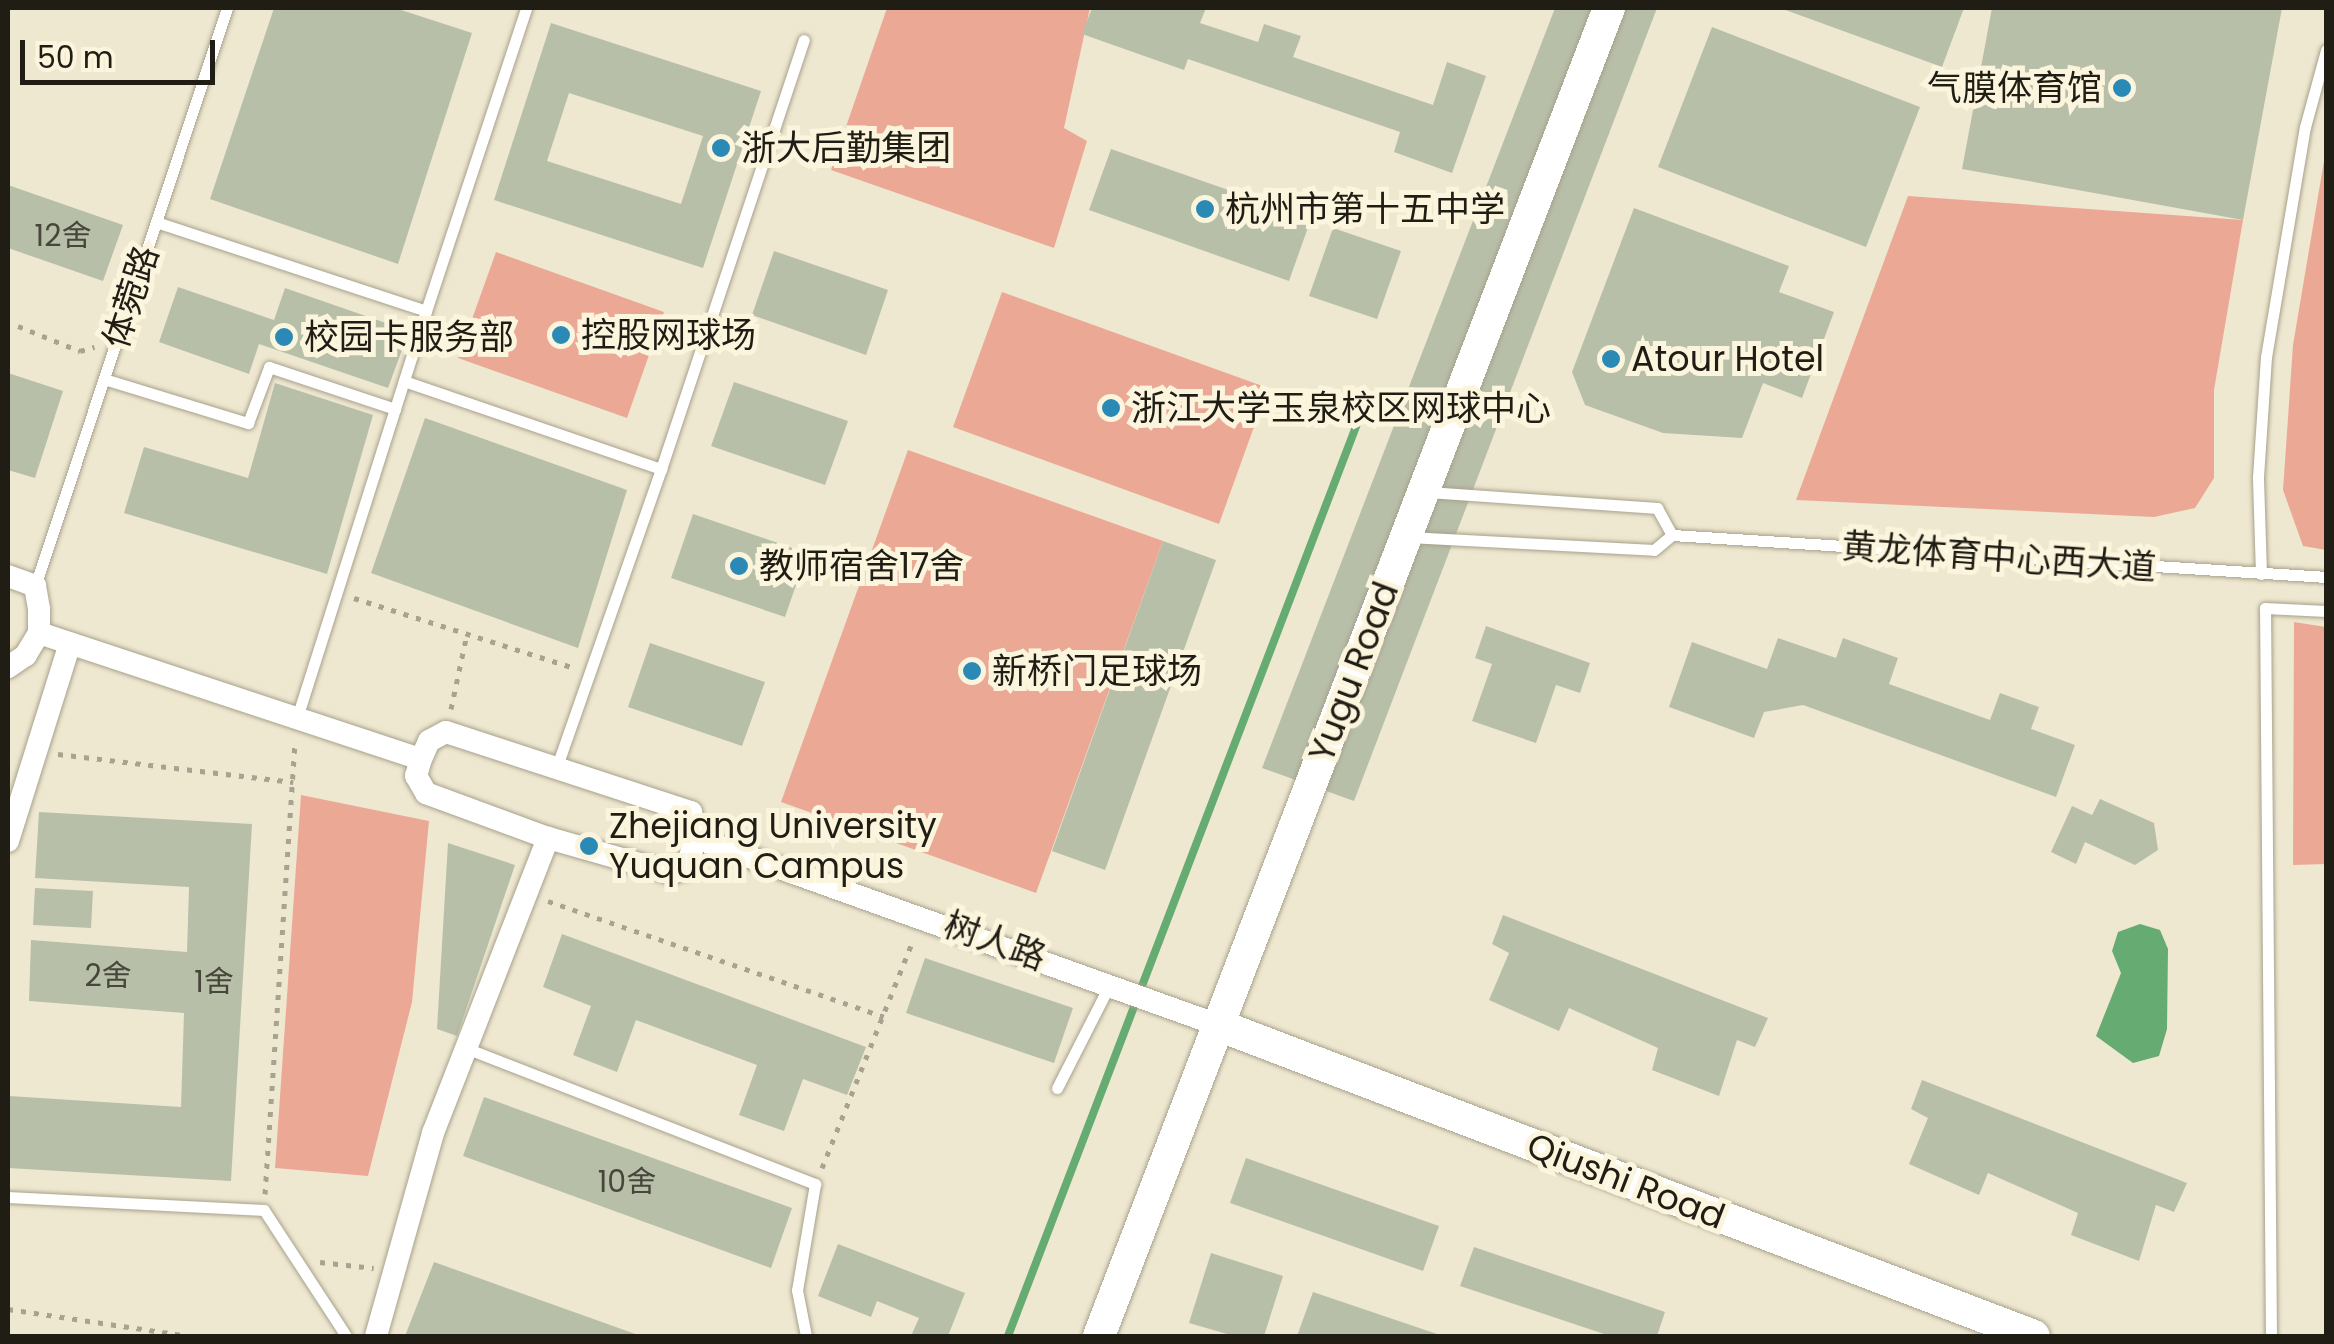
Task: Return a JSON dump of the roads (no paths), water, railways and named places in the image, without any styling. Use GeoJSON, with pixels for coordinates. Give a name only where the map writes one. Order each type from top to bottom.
{"type":"FeatureCollection","features":[{"type":"Feature","properties":{"kind":"main road","name":"Yugu Road"},"geometry":{"type":"LineString","coordinates":[[1099,1336],[1609,8]]}},
{"type":"Feature","properties":{"kind":"main road","name":"Qiushi Road"},"geometry":{"type":"LineString","coordinates":[[1218,1025],[2034,1336]]}},
{"type":"Feature","properties":{"kind":"street"},"geometry":{"type":"LineString","coordinates":[[8,576],[35,586],[39,633],[26,654],[8,667]]}},
{"type":"Feature","properties":{"kind":"street"},"geometry":{"type":"LineString","coordinates":[[39,633],[421,759]]}},
{"type":"Feature","properties":{"kind":"street"},"geometry":{"type":"LineString","coordinates":[[8,841],[70,644]]}},
{"type":"Feature","properties":{"kind":"street"},"geometry":{"type":"LineString","coordinates":[[446,732],[691,812],[694,845],[686,868],[671,872],[548,838],[426,792],[416,776],[421,759],[429,740],[446,732]]}},
{"type":"Feature","properties":{"kind":"street"},"geometry":{"type":"LineString","coordinates":[[376,1336],[433,1133],[548,838]]}},
{"type":"Feature","properties":{"kind":"street","name":"树人路"},"geometry":{"type":"LineString","coordinates":[[694,845],[918,929],[1079,975]]}},
{"type":"Feature","properties":{"kind":"street","name":"树人路"},"geometry":{"type":"LineString","coordinates":[[694,845],[1079,975]]}},
{"type":"Feature","properties":{"kind":"street"},"geometry":{"type":"LineString","coordinates":[[1079,975],[1218,1025]]}},
{"type":"Feature","properties":{"kind":"lane","name":"体菀路"},"geometry":{"type":"LineString","coordinates":[[35,586],[227,8]]}},
{"type":"Feature","properties":{"kind":"lane"},"geometry":{"type":"LineString","coordinates":[[297,718],[526,8]]}},
{"type":"Feature","properties":{"kind":"lane"},"geometry":{"type":"LineString","coordinates":[[556,768],[804,40]]}},
{"type":"Feature","properties":{"kind":"lane"},"geometry":{"type":"LineString","coordinates":[[2261,574],[2258,477],[2266,357],[2305,127],[2326,50]]}},
{"type":"Feature","properties":{"kind":"lane"},"geometry":{"type":"LineString","coordinates":[[156,222],[426,311]]}},
{"type":"Feature","properties":{"kind":"lane"},"geometry":{"type":"LineString","coordinates":[[104,379],[248,423],[269,368],[395,409]]}},
{"type":"Feature","properties":{"kind":"lane"},"geometry":{"type":"LineString","coordinates":[[404,381],[661,469]]}},
{"type":"Feature","properties":{"kind":"lane"},"geometry":{"type":"LineString","coordinates":[[1424,492],[1657,508],[1672,535]]}},
{"type":"Feature","properties":{"kind":"lane","name":"黄龙体育中心西大道"},"geometry":{"type":"LineString","coordinates":[[1406,537],[1654,550],[1672,535],[2326,577]]}},
{"type":"Feature","properties":{"kind":"lane"},"geometry":{"type":"LineString","coordinates":[[2271,1336],[2266,608],[2326,611]]}},
{"type":"Feature","properties":{"kind":"lane"},"geometry":{"type":"LineString","coordinates":[[1057,1088],[1117,989]]}},
{"type":"Feature","properties":{"kind":"lane"},"geometry":{"type":"LineString","coordinates":[[466,1048],[815,1184],[797,1290],[806,1336]]}},
{"type":"Feature","properties":{"kind":"lane"},"geometry":{"type":"LineString","coordinates":[[8,1198],[264,1210],[346,1336]]}},
{"type":"Feature","properties":{"kind":"waterway"},"geometry":{"type":"LineString","coordinates":[[1008,1336],[1367,398]]}},
{"type":"Feature","properties":{"kind":"place","name":"气膜体育馆"},"geometry":{"type":"Point","coordinates":[2122,88]}},
{"type":"Feature","properties":{"kind":"place","name":"浙大后勤集团"},"geometry":{"type":"Point","coordinates":[721,148]}},
{"type":"Feature","properties":{"kind":"place","name":"杭州市第十五中学"},"geometry":{"type":"Point","coordinates":[1205,209]}},
{"type":"Feature","properties":{"kind":"place","name":"控股网球场"},"geometry":{"type":"Point","coordinates":[561,335]}},
{"type":"Feature","properties":{"kind":"place","name":"校园卡服务部"},"geometry":{"type":"Point","coordinates":[284,337]}},
{"type":"Feature","properties":{"kind":"place","name":"Atour Hotel"},"geometry":{"type":"Point","coordinates":[1611,359]}},
{"type":"Feature","properties":{"kind":"place","name":"浙江大学玉泉校区网球中心"},"geometry":{"type":"Point","coordinates":[1111,408]}},
{"type":"Feature","properties":{"kind":"place","name":"教师宿舍17舍"},"geometry":{"type":"Point","coordinates":[739,566]}},
{"type":"Feature","properties":{"kind":"place","name":"新桥门足球场"},"geometry":{"type":"Point","coordinates":[972,671]}},
{"type":"Feature","properties":{"kind":"place","name":"Zhejiang University Yuquan Campus"},"geometry":{"type":"Point","coordinates":[589,846]}}]}
